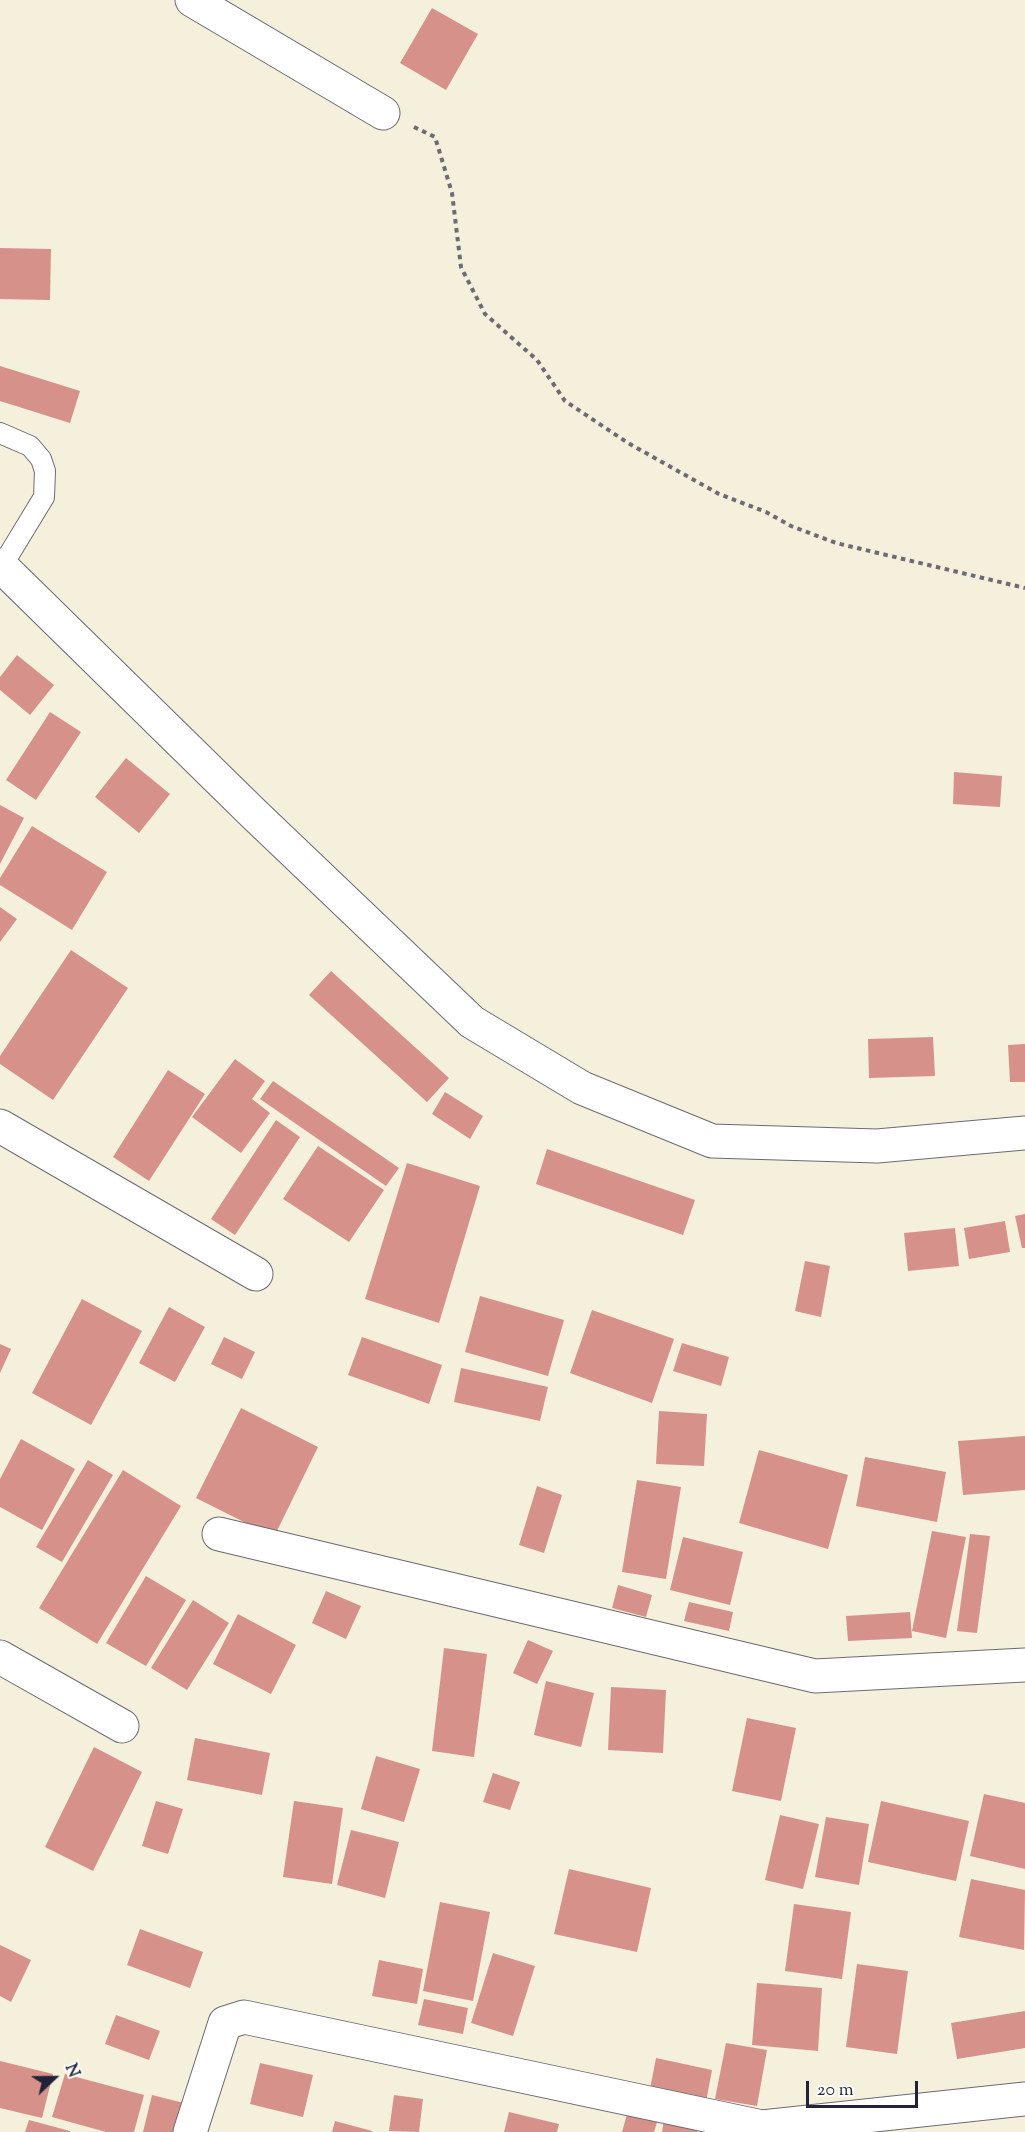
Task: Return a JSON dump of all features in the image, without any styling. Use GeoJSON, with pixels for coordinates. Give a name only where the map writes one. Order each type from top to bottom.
{"type":"FeatureCollection","features":[{"type":"Feature","properties":{"kind":"street"},"geometry":{"type":"LineString","coordinates":[[192,0],[383,113]]}},
{"type":"Feature","properties":{"kind":"street"},"geometry":{"type":"LineString","coordinates":[[1,565],[254,814],[472,1022],[582,1088],[712,1141],[877,1146],[1025,1133]]}},
{"type":"Feature","properties":{"kind":"street"},"geometry":{"type":"LineString","coordinates":[[0,1126],[256,1274]]}},
{"type":"Feature","properties":{"kind":"street"},"geometry":{"type":"LineString","coordinates":[[219,1533],[815,1676],[1025,1665]]}},
{"type":"Feature","properties":{"kind":"street"},"geometry":{"type":"LineString","coordinates":[[0,1657],[122,1726]]}},
{"type":"Feature","properties":{"kind":"street"},"geometry":{"type":"LineString","coordinates":[[190,2132],[225,2023],[244,2017],[762,2127],[1025,2099]]}},
{"type":"Feature","properties":{"kind":"lane"},"geometry":{"type":"LineString","coordinates":[[0,433],[30,446],[41,459],[45,471],[44,497],[1,565]]}},
{"type":"Feature","properties":{"kind":"path"},"geometry":{"type":"LineString","coordinates":[[383,113],[435,137],[452,193],[460,267],[485,314],[537,360],[565,401],[628,443],[719,494],[766,512],[791,526],[836,543],[1025,588]]}},
{"type":"Feature","properties":{"kind":"building"},"geometry":{"type":"Polygon","coordinates":[[[432,8],[478,34],[446,90],[400,63],[432,8]]]}},
{"type":"Feature","properties":{"kind":"building"},"geometry":{"type":"Polygon","coordinates":[[[0,248],[51,249],[50,300],[0,299],[0,248]]]}},
{"type":"Feature","properties":{"kind":"building"},"geometry":{"type":"Polygon","coordinates":[[[0,366],[80,391],[70,423],[0,401],[0,366]]]}},
{"type":"Feature","properties":{"kind":"building"},"geometry":{"type":"Polygon","coordinates":[[[17,655],[54,685],[30,715],[0,690],[0,677],[17,655]]]}},
{"type":"Feature","properties":{"kind":"building"},"geometry":{"type":"Polygon","coordinates":[[[50,712],[81,732],[36,800],[6,780],[50,712]]]}},
{"type":"Feature","properties":{"kind":"building"},"geometry":{"type":"Polygon","coordinates":[[[126,758],[170,794],[139,833],[95,797],[126,758]]]}},
{"type":"Feature","properties":{"kind":"building"},"geometry":{"type":"Polygon","coordinates":[[[954,772],[1002,776],[1000,807],[953,804],[954,772]]]}},
{"type":"Feature","properties":{"kind":"building"},"geometry":{"type":"Polygon","coordinates":[[[0,805],[24,818],[0,864],[0,805]]]}},
{"type":"Feature","properties":{"kind":"building"},"geometry":{"type":"Polygon","coordinates":[[[32,826],[107,872],[72,930],[0,885],[0,878],[32,826]]]}},
{"type":"Feature","properties":{"kind":"building"},"geometry":{"type":"Polygon","coordinates":[[[0,907],[17,919],[0,942],[0,907]]]}},
{"type":"Feature","properties":{"kind":"building"},"geometry":{"type":"Polygon","coordinates":[[[71,950],[128,988],[53,1100],[0,1064],[0,1056],[71,950]]]}},
{"type":"Feature","properties":{"kind":"building"},"geometry":{"type":"Polygon","coordinates":[[[331,971],[449,1078],[427,1102],[309,995],[331,971]]]}},
{"type":"Feature","properties":{"kind":"building"},"geometry":{"type":"Polygon","coordinates":[[[933,1037],[935,1076],[869,1078],[868,1039],[933,1037]]]}},
{"type":"Feature","properties":{"kind":"building"},"geometry":{"type":"Polygon","coordinates":[[[1025,1044],[1025,1082],[1010,1082],[1008,1045],[1025,1044]]]}},
{"type":"Feature","properties":{"kind":"building"},"geometry":{"type":"Polygon","coordinates":[[[235,1059],[265,1081],[252,1099],[270,1113],[241,1153],[192,1117],[235,1059]]]}},
{"type":"Feature","properties":{"kind":"building"},"geometry":{"type":"Polygon","coordinates":[[[168,1070],[205,1094],[149,1181],[113,1157],[168,1070]]]}},
{"type":"Feature","properties":{"kind":"building"},"geometry":{"type":"Polygon","coordinates":[[[273,1081],[399,1168],[386,1186],[260,1099],[273,1081]]]}},
{"type":"Feature","properties":{"kind":"building"},"geometry":{"type":"Polygon","coordinates":[[[445,1092],[483,1116],[470,1139],[432,1114],[445,1092]]]}},
{"type":"Feature","properties":{"kind":"building"},"geometry":{"type":"Polygon","coordinates":[[[276,1120],[300,1137],[235,1235],[211,1219],[276,1120]]]}},
{"type":"Feature","properties":{"kind":"building"},"geometry":{"type":"Polygon","coordinates":[[[318,1146],[384,1190],[349,1242],[283,1199],[318,1146]]]}},
{"type":"Feature","properties":{"kind":"building"},"geometry":{"type":"Polygon","coordinates":[[[547,1149],[695,1200],[683,1235],[536,1184],[547,1149]]]}},
{"type":"Feature","properties":{"kind":"building"},"geometry":{"type":"Polygon","coordinates":[[[407,1163],[480,1186],[439,1323],[365,1299],[407,1163]]]}},
{"type":"Feature","properties":{"kind":"building"},"geometry":{"type":"Polygon","coordinates":[[[1025,1214],[1025,1248],[1022,1248],[1015,1216],[1025,1214]]]}},
{"type":"Feature","properties":{"kind":"building"},"geometry":{"type":"Polygon","coordinates":[[[1005,1221],[1010,1252],[969,1259],[964,1228],[1005,1221]]]}},
{"type":"Feature","properties":{"kind":"building"},"geometry":{"type":"Polygon","coordinates":[[[955,1228],[959,1266],[908,1271],[904,1233],[955,1228]]]}},
{"type":"Feature","properties":{"kind":"building"},"geometry":{"type":"Polygon","coordinates":[[[805,1261],[830,1266],[821,1317],[795,1311],[805,1261]]]}},
{"type":"Feature","properties":{"kind":"building"},"geometry":{"type":"Polygon","coordinates":[[[480,1296],[564,1320],[548,1376],[465,1352],[480,1296]]]}},
{"type":"Feature","properties":{"kind":"building"},"geometry":{"type":"Polygon","coordinates":[[[82,1299],[142,1331],[91,1425],[32,1393],[82,1299]]]}},
{"type":"Feature","properties":{"kind":"building"},"geometry":{"type":"Polygon","coordinates":[[[169,1307],[205,1327],[175,1382],[139,1363],[169,1307]]]}},
{"type":"Feature","properties":{"kind":"building"},"geometry":{"type":"Polygon","coordinates":[[[592,1310],[674,1339],[652,1403],[570,1373],[592,1310]]]}},
{"type":"Feature","properties":{"kind":"building"},"geometry":{"type":"Polygon","coordinates":[[[224,1337],[255,1352],[242,1379],[211,1364],[224,1337]]]}},
{"type":"Feature","properties":{"kind":"building"},"geometry":{"type":"Polygon","coordinates":[[[362,1337],[442,1365],[429,1404],[348,1375],[362,1337]]]}},
{"type":"Feature","properties":{"kind":"building"},"geometry":{"type":"Polygon","coordinates":[[[682,1343],[729,1357],[721,1386],[673,1371],[682,1343]]]}},
{"type":"Feature","properties":{"kind":"building"},"geometry":{"type":"Polygon","coordinates":[[[0,1344],[11,1349],[0,1373],[0,1344]]]}},
{"type":"Feature","properties":{"kind":"building"},"geometry":{"type":"Polygon","coordinates":[[[461,1368],[548,1387],[540,1421],[454,1402],[461,1368]]]}},
{"type":"Feature","properties":{"kind":"building"},"geometry":{"type":"Polygon","coordinates":[[[241,1408],[318,1447],[274,1537],[196,1498],[241,1408]]]}},
{"type":"Feature","properties":{"kind":"building"},"geometry":{"type":"Polygon","coordinates":[[[659,1411],[707,1414],[704,1466],[656,1464],[659,1411]]]}},
{"type":"Feature","properties":{"kind":"building"},"geometry":{"type":"Polygon","coordinates":[[[1025,1436],[1025,1490],[963,1495],[958,1441],[1025,1436]]]}},
{"type":"Feature","properties":{"kind":"building"},"geometry":{"type":"Polygon","coordinates":[[[21,1439],[75,1469],[42,1530],[0,1507],[0,1479],[21,1439]]]}},
{"type":"Feature","properties":{"kind":"building"},"geometry":{"type":"Polygon","coordinates":[[[759,1450],[848,1475],[828,1549],[739,1523],[759,1450]]]}},
{"type":"Feature","properties":{"kind":"building"},"geometry":{"type":"Polygon","coordinates":[[[865,1457],[946,1472],[937,1522],[856,1506],[865,1457]]]}},
{"type":"Feature","properties":{"kind":"building"},"geometry":{"type":"Polygon","coordinates":[[[88,1460],[113,1475],[62,1562],[36,1547],[88,1460]]]}},
{"type":"Feature","properties":{"kind":"building"},"geometry":{"type":"Polygon","coordinates":[[[123,1470],[181,1506],[97,1644],[39,1608],[123,1470]]]}},
{"type":"Feature","properties":{"kind":"building"},"geometry":{"type":"Polygon","coordinates":[[[637,1480],[681,1487],[666,1579],[622,1572],[637,1480]]]}},
{"type":"Feature","properties":{"kind":"building"},"geometry":{"type":"Polygon","coordinates":[[[537,1486],[562,1495],[544,1553],[519,1545],[537,1486]]]}},
{"type":"Feature","properties":{"kind":"building"},"geometry":{"type":"Polygon","coordinates":[[[932,1531],[966,1537],[946,1638],[912,1631],[932,1531]]]}},
{"type":"Feature","properties":{"kind":"building"},"geometry":{"type":"Polygon","coordinates":[[[970,1534],[990,1536],[977,1633],[957,1631],[970,1534]]]}},
{"type":"Feature","properties":{"kind":"building"},"geometry":{"type":"Polygon","coordinates":[[[683,1537],[743,1552],[730,1605],[670,1590],[683,1537]]]}},
{"type":"Feature","properties":{"kind":"building"},"geometry":{"type":"Polygon","coordinates":[[[146,1576],[186,1600],[146,1666],[106,1643],[146,1576]]]}},
{"type":"Feature","properties":{"kind":"building"},"geometry":{"type":"Polygon","coordinates":[[[618,1585],[652,1595],[646,1617],[612,1608],[618,1585]]]}},
{"type":"Feature","properties":{"kind":"building"},"geometry":{"type":"Polygon","coordinates":[[[326,1591],[361,1606],[346,1639],[312,1623],[326,1591]]]}},
{"type":"Feature","properties":{"kind":"building"},"geometry":{"type":"Polygon","coordinates":[[[193,1600],[229,1623],[187,1690],[151,1668],[193,1600]]]}},
{"type":"Feature","properties":{"kind":"building"},"geometry":{"type":"Polygon","coordinates":[[[689,1602],[733,1612],[729,1631],[684,1621],[689,1602]]]}},
{"type":"Feature","properties":{"kind":"building"},"geometry":{"type":"Polygon","coordinates":[[[910,1612],[912,1638],[848,1641],[846,1616],[910,1612]]]}},
{"type":"Feature","properties":{"kind":"building"},"geometry":{"type":"Polygon","coordinates":[[[238,1614],[296,1645],[271,1694],[213,1664],[238,1614]]]}},
{"type":"Feature","properties":{"kind":"building"},"geometry":{"type":"Polygon","coordinates":[[[528,1640],[553,1651],[537,1684],[513,1673],[528,1640]]]}},
{"type":"Feature","properties":{"kind":"building"},"geometry":{"type":"Polygon","coordinates":[[[444,1648],[487,1654],[474,1757],[432,1751],[444,1648]]]}},
{"type":"Feature","properties":{"kind":"building"},"geometry":{"type":"Polygon","coordinates":[[[546,1681],[594,1693],[581,1747],[534,1735],[546,1681]]]}},
{"type":"Feature","properties":{"kind":"building"},"geometry":{"type":"Polygon","coordinates":[[[611,1687],[666,1690],[663,1753],[608,1750],[611,1687]]]}},
{"type":"Feature","properties":{"kind":"building"},"geometry":{"type":"Polygon","coordinates":[[[747,1718],[796,1728],[781,1801],[732,1791],[747,1718]]]}},
{"type":"Feature","properties":{"kind":"building"},"geometry":{"type":"Polygon","coordinates":[[[195,1738],[270,1753],[262,1795],[187,1780],[195,1738]]]}},
{"type":"Feature","properties":{"kind":"building"},"geometry":{"type":"Polygon","coordinates":[[[94,1747],[142,1772],[93,1871],[45,1847],[94,1747]]]}},
{"type":"Feature","properties":{"kind":"building"},"geometry":{"type":"Polygon","coordinates":[[[376,1756],[420,1769],[404,1822],[361,1809],[376,1756]]]}},
{"type":"Feature","properties":{"kind":"building"},"geometry":{"type":"Polygon","coordinates":[[[493,1773],[520,1782],[510,1810],[483,1802],[493,1773]]]}},
{"type":"Feature","properties":{"kind":"building"},"geometry":{"type":"Polygon","coordinates":[[[984,1794],[1025,1803],[1025,1869],[970,1856],[984,1794]]]}},
{"type":"Feature","properties":{"kind":"building"},"geometry":{"type":"Polygon","coordinates":[[[156,1801],[183,1809],[168,1854],[142,1846],[156,1801]]]}},
{"type":"Feature","properties":{"kind":"building"},"geometry":{"type":"Polygon","coordinates":[[[294,1801],[343,1808],[332,1884],[283,1877],[294,1801]]]}},
{"type":"Feature","properties":{"kind":"building"},"geometry":{"type":"Polygon","coordinates":[[[881,1801],[969,1821],[956,1881],[868,1862],[881,1801]]]}},
{"type":"Feature","properties":{"kind":"building"},"geometry":{"type":"Polygon","coordinates":[[[780,1815],[819,1824],[803,1889],[765,1880],[780,1815]]]}},
{"type":"Feature","properties":{"kind":"building"},"geometry":{"type":"Polygon","coordinates":[[[826,1817],[869,1824],[859,1885],[815,1877],[826,1817]]]}},
{"type":"Feature","properties":{"kind":"building"},"geometry":{"type":"Polygon","coordinates":[[[351,1830],[399,1842],[385,1898],[337,1885],[351,1830]]]}},
{"type":"Feature","properties":{"kind":"building"},"geometry":{"type":"Polygon","coordinates":[[[569,1869],[651,1888],[637,1952],[554,1934],[569,1869]]]}},
{"type":"Feature","properties":{"kind":"building"},"geometry":{"type":"Polygon","coordinates":[[[971,1879],[1025,1890],[1024,1950],[959,1937],[971,1879]]]}},
{"type":"Feature","properties":{"kind":"building"},"geometry":{"type":"Polygon","coordinates":[[[440,1902],[490,1912],[473,2001],[423,1991],[440,1902]]]}},
{"type":"Feature","properties":{"kind":"building"},"geometry":{"type":"Polygon","coordinates":[[[794,1904],[851,1912],[842,1979],[785,1971],[794,1904]]]}},
{"type":"Feature","properties":{"kind":"building"},"geometry":{"type":"Polygon","coordinates":[[[140,1929],[203,1952],[190,1988],[127,1965],[140,1929]]]}},
{"type":"Feature","properties":{"kind":"building"},"geometry":{"type":"Polygon","coordinates":[[[0,1945],[31,1960],[11,2002],[0,1996],[0,1945]]]}},
{"type":"Feature","properties":{"kind":"building"},"geometry":{"type":"Polygon","coordinates":[[[493,1953],[535,1966],[513,2036],[471,2023],[493,1953]]]}},
{"type":"Feature","properties":{"kind":"building"},"geometry":{"type":"Polygon","coordinates":[[[379,1960],[423,1969],[417,2004],[372,1996],[379,1960]]]}},
{"type":"Feature","properties":{"kind":"building"},"geometry":{"type":"Polygon","coordinates":[[[857,1964],[908,1971],[897,2054],[846,2047],[857,1964]]]}},
{"type":"Feature","properties":{"kind":"building"},"geometry":{"type":"Polygon","coordinates":[[[757,1983],[822,1988],[818,2051],[752,2045],[757,1983]]]}},
{"type":"Feature","properties":{"kind":"building"},"geometry":{"type":"Polygon","coordinates":[[[424,1999],[468,2008],[463,2034],[418,2025],[424,1999]]]}},
{"type":"Feature","properties":{"kind":"building"},"geometry":{"type":"Polygon","coordinates":[[[1025,2011],[1025,2048],[957,2059],[951,2023],[1025,2011]]]}},
{"type":"Feature","properties":{"kind":"building"},"geometry":{"type":"Polygon","coordinates":[[[116,2015],[160,2031],[149,2060],[105,2044],[116,2015]]]}},
{"type":"Feature","properties":{"kind":"building"},"geometry":{"type":"Polygon","coordinates":[[[726,2043],[767,2050],[757,2106],[715,2099],[726,2043]]]}},
{"type":"Feature","properties":{"kind":"building"},"geometry":{"type":"Polygon","coordinates":[[[656,2058],[712,2070],[706,2102],[650,2089],[656,2058]]]}},
{"type":"Feature","properties":{"kind":"building"},"geometry":{"type":"Polygon","coordinates":[[[0,2061],[53,2074],[42,2118],[0,2108],[0,2061]]]}},
{"type":"Feature","properties":{"kind":"building"},"geometry":{"type":"Polygon","coordinates":[[[260,2063],[313,2075],[303,2117],[250,2104],[260,2063]]]}},
{"type":"Feature","properties":{"kind":"building"},"geometry":{"type":"Polygon","coordinates":[[[65,2074],[144,2095],[134,2132],[106,2132],[52,2117],[65,2074]]]}},
{"type":"Feature","properties":{"kind":"building"},"geometry":{"type":"Polygon","coordinates":[[[152,2095],[192,2105],[185,2132],[143,2132],[152,2095]]]}},
{"type":"Feature","properties":{"kind":"building"},"geometry":{"type":"Polygon","coordinates":[[[394,2095],[423,2099],[419,2132],[389,2131],[394,2095]]]}},
{"type":"Feature","properties":{"kind":"building"},"geometry":{"type":"Polygon","coordinates":[[[628,2111],[658,2119],[654,2132],[622,2132],[628,2111]]]}},
{"type":"Feature","properties":{"kind":"building"},"geometry":{"type":"Polygon","coordinates":[[[509,2112],[559,2124],[557,2132],[504,2132],[509,2112]]]}},
{"type":"Feature","properties":{"kind":"building"},"geometry":{"type":"Polygon","coordinates":[[[29,2120],[70,2131],[70,2132],[25,2132],[29,2120]]]}},
{"type":"Feature","properties":{"kind":"building"},"geometry":{"type":"Polygon","coordinates":[[[664,2120],[698,2123],[697,2132],[662,2132],[664,2120]]]}},
{"type":"Feature","properties":{"kind":"building"},"geometry":{"type":"Polygon","coordinates":[[[335,2121],[372,2131],[372,2132],[332,2132],[335,2121]]]}}]}
